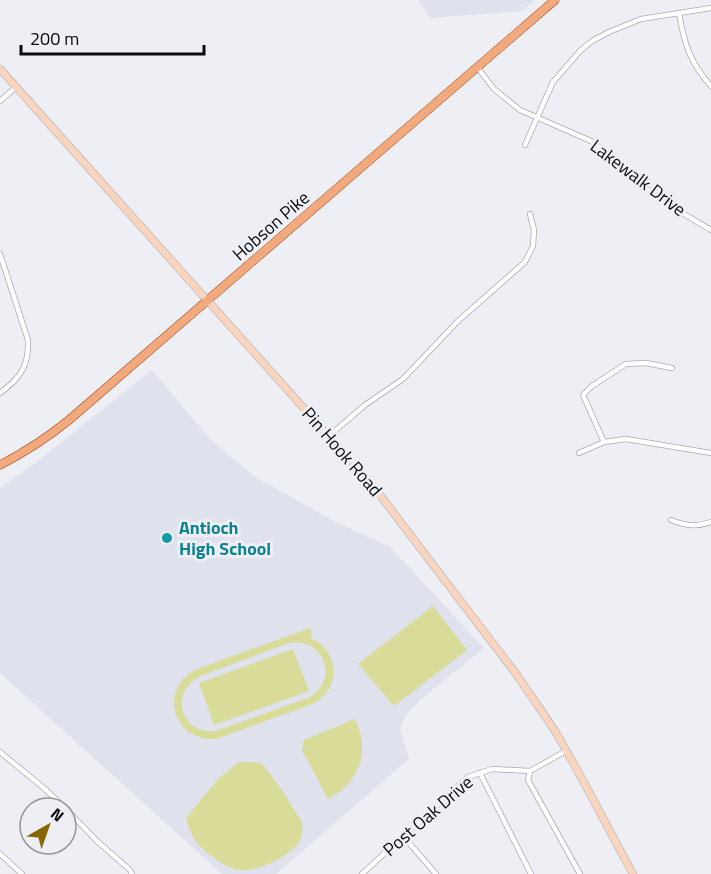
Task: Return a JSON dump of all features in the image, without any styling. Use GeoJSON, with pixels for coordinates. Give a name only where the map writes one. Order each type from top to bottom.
{"type":"FeatureCollection","features":[{"type":"Feature","properties":{"kind":"main road","name":"Hobson Pike"},"geometry":{"type":"LineString","coordinates":[[0,465],[49,436],[555,0]]}},
{"type":"Feature","properties":{"kind":"street"},"geometry":{"type":"LineString","coordinates":[[525,145],[553,82],[580,51],[592,41],[641,19],[711,8]]}},
{"type":"Feature","properties":{"kind":"street"},"geometry":{"type":"LineString","coordinates":[[679,13],[688,51],[697,69],[711,86]]}},
{"type":"Feature","properties":{"kind":"street","name":"Lakewalk Drive"},"geometry":{"type":"LineString","coordinates":[[478,68],[494,89],[520,110],[591,141],[615,158],[661,200],[711,230]]}},
{"type":"Feature","properties":{"kind":"street","name":"Pin Hook Road"},"geometry":{"type":"LineString","coordinates":[[0,69],[370,482],[517,675],[566,751],[633,874]]}},
{"type":"Feature","properties":{"kind":"street"},"geometry":{"type":"LineString","coordinates":[[0,101],[16,87]]}},
{"type":"Feature","properties":{"kind":"street"},"geometry":{"type":"LineString","coordinates":[[329,436],[365,405],[403,379],[458,321],[525,262],[533,246],[534,230],[530,214]]}},
{"type":"Feature","properties":{"kind":"street"},"geometry":{"type":"LineString","coordinates":[[0,254],[28,340],[28,354],[23,370],[0,393]]}},
{"type":"Feature","properties":{"kind":"street"},"geometry":{"type":"LineString","coordinates":[[604,442],[583,395],[592,386],[626,364],[646,363],[672,368]]}},
{"type":"Feature","properties":{"kind":"street"},"geometry":{"type":"LineString","coordinates":[[579,453],[604,442],[626,438],[711,453]]}},
{"type":"Feature","properties":{"kind":"street"},"geometry":{"type":"LineString","coordinates":[[671,520],[690,526],[711,522]]}},
{"type":"Feature","properties":{"kind":"street"},"geometry":{"type":"LineString","coordinates":[[566,751],[530,771],[528,780],[580,874]]}},
{"type":"Feature","properties":{"kind":"street"},"geometry":{"type":"LineString","coordinates":[[0,752],[52,796]]}},
{"type":"Feature","properties":{"kind":"street","name":"Post Oak Drive"},"geometry":{"type":"LineString","coordinates":[[362,874],[468,777],[492,769],[530,771]]}},
{"type":"Feature","properties":{"kind":"street"},"geometry":{"type":"LineString","coordinates":[[480,773],[531,874]]}},
{"type":"Feature","properties":{"kind":"street"},"geometry":{"type":"LineString","coordinates":[[78,822],[132,874]]}},
{"type":"Feature","properties":{"kind":"street"},"geometry":{"type":"LineString","coordinates":[[403,836],[436,874]]}},
{"type":"Feature","properties":{"kind":"street"},"geometry":{"type":"LineString","coordinates":[[0,854],[22,874]]}},
{"type":"Feature","properties":{"kind":"shaded area"},"geometry":{"type":"Polygon","coordinates":[[[418,0],[535,0],[522,11],[431,18],[418,0]]]}},
{"type":"Feature","properties":{"kind":"shaded area"},"geometry":{"type":"Polygon","coordinates":[[[152,370],[211,440],[255,477],[334,521],[390,547],[484,648],[420,700],[406,715],[400,729],[409,759],[276,874],[222,874],[0,673],[0,488],[34,464],[152,370]]]}},
{"type":"Feature","properties":{"kind":"green space"},"geometry":{"type":"Polygon","coordinates":[[[433,606],[467,650],[394,706],[358,664],[433,606]]]}},
{"type":"Feature","properties":{"kind":"green space"},"geometry":{"type":"Polygon","coordinates":[[[310,628],[312,635],[309,637],[320,643],[327,652],[334,671],[328,690],[310,705],[216,739],[201,738],[189,732],[180,723],[175,712],[174,700],[177,688],[197,669],[310,628]],[[289,643],[203,675],[192,682],[185,690],[182,700],[182,710],[186,719],[193,726],[203,730],[216,731],[308,698],[318,691],[324,682],[326,672],[319,654],[312,647],[301,643],[289,643]]]}},
{"type":"Feature","properties":{"kind":"green space"},"geometry":{"type":"Polygon","coordinates":[[[293,649],[309,691],[214,725],[199,683],[293,649]]]}},
{"type":"Feature","properties":{"kind":"green space"},"geometry":{"type":"Polygon","coordinates":[[[355,719],[362,743],[359,765],[348,784],[328,799],[302,750],[304,740],[355,719]]]}},
{"type":"Feature","properties":{"kind":"green space"},"geometry":{"type":"Polygon","coordinates":[[[239,762],[261,763],[282,790],[300,818],[302,826],[300,840],[288,853],[263,866],[246,870],[226,866],[206,851],[195,840],[186,818],[219,778],[239,762]]]}},
{"type":"Feature","properties":{"kind":"place","name":"Antioch High School"},"geometry":{"type":"Point","coordinates":[167,538]}}]}
